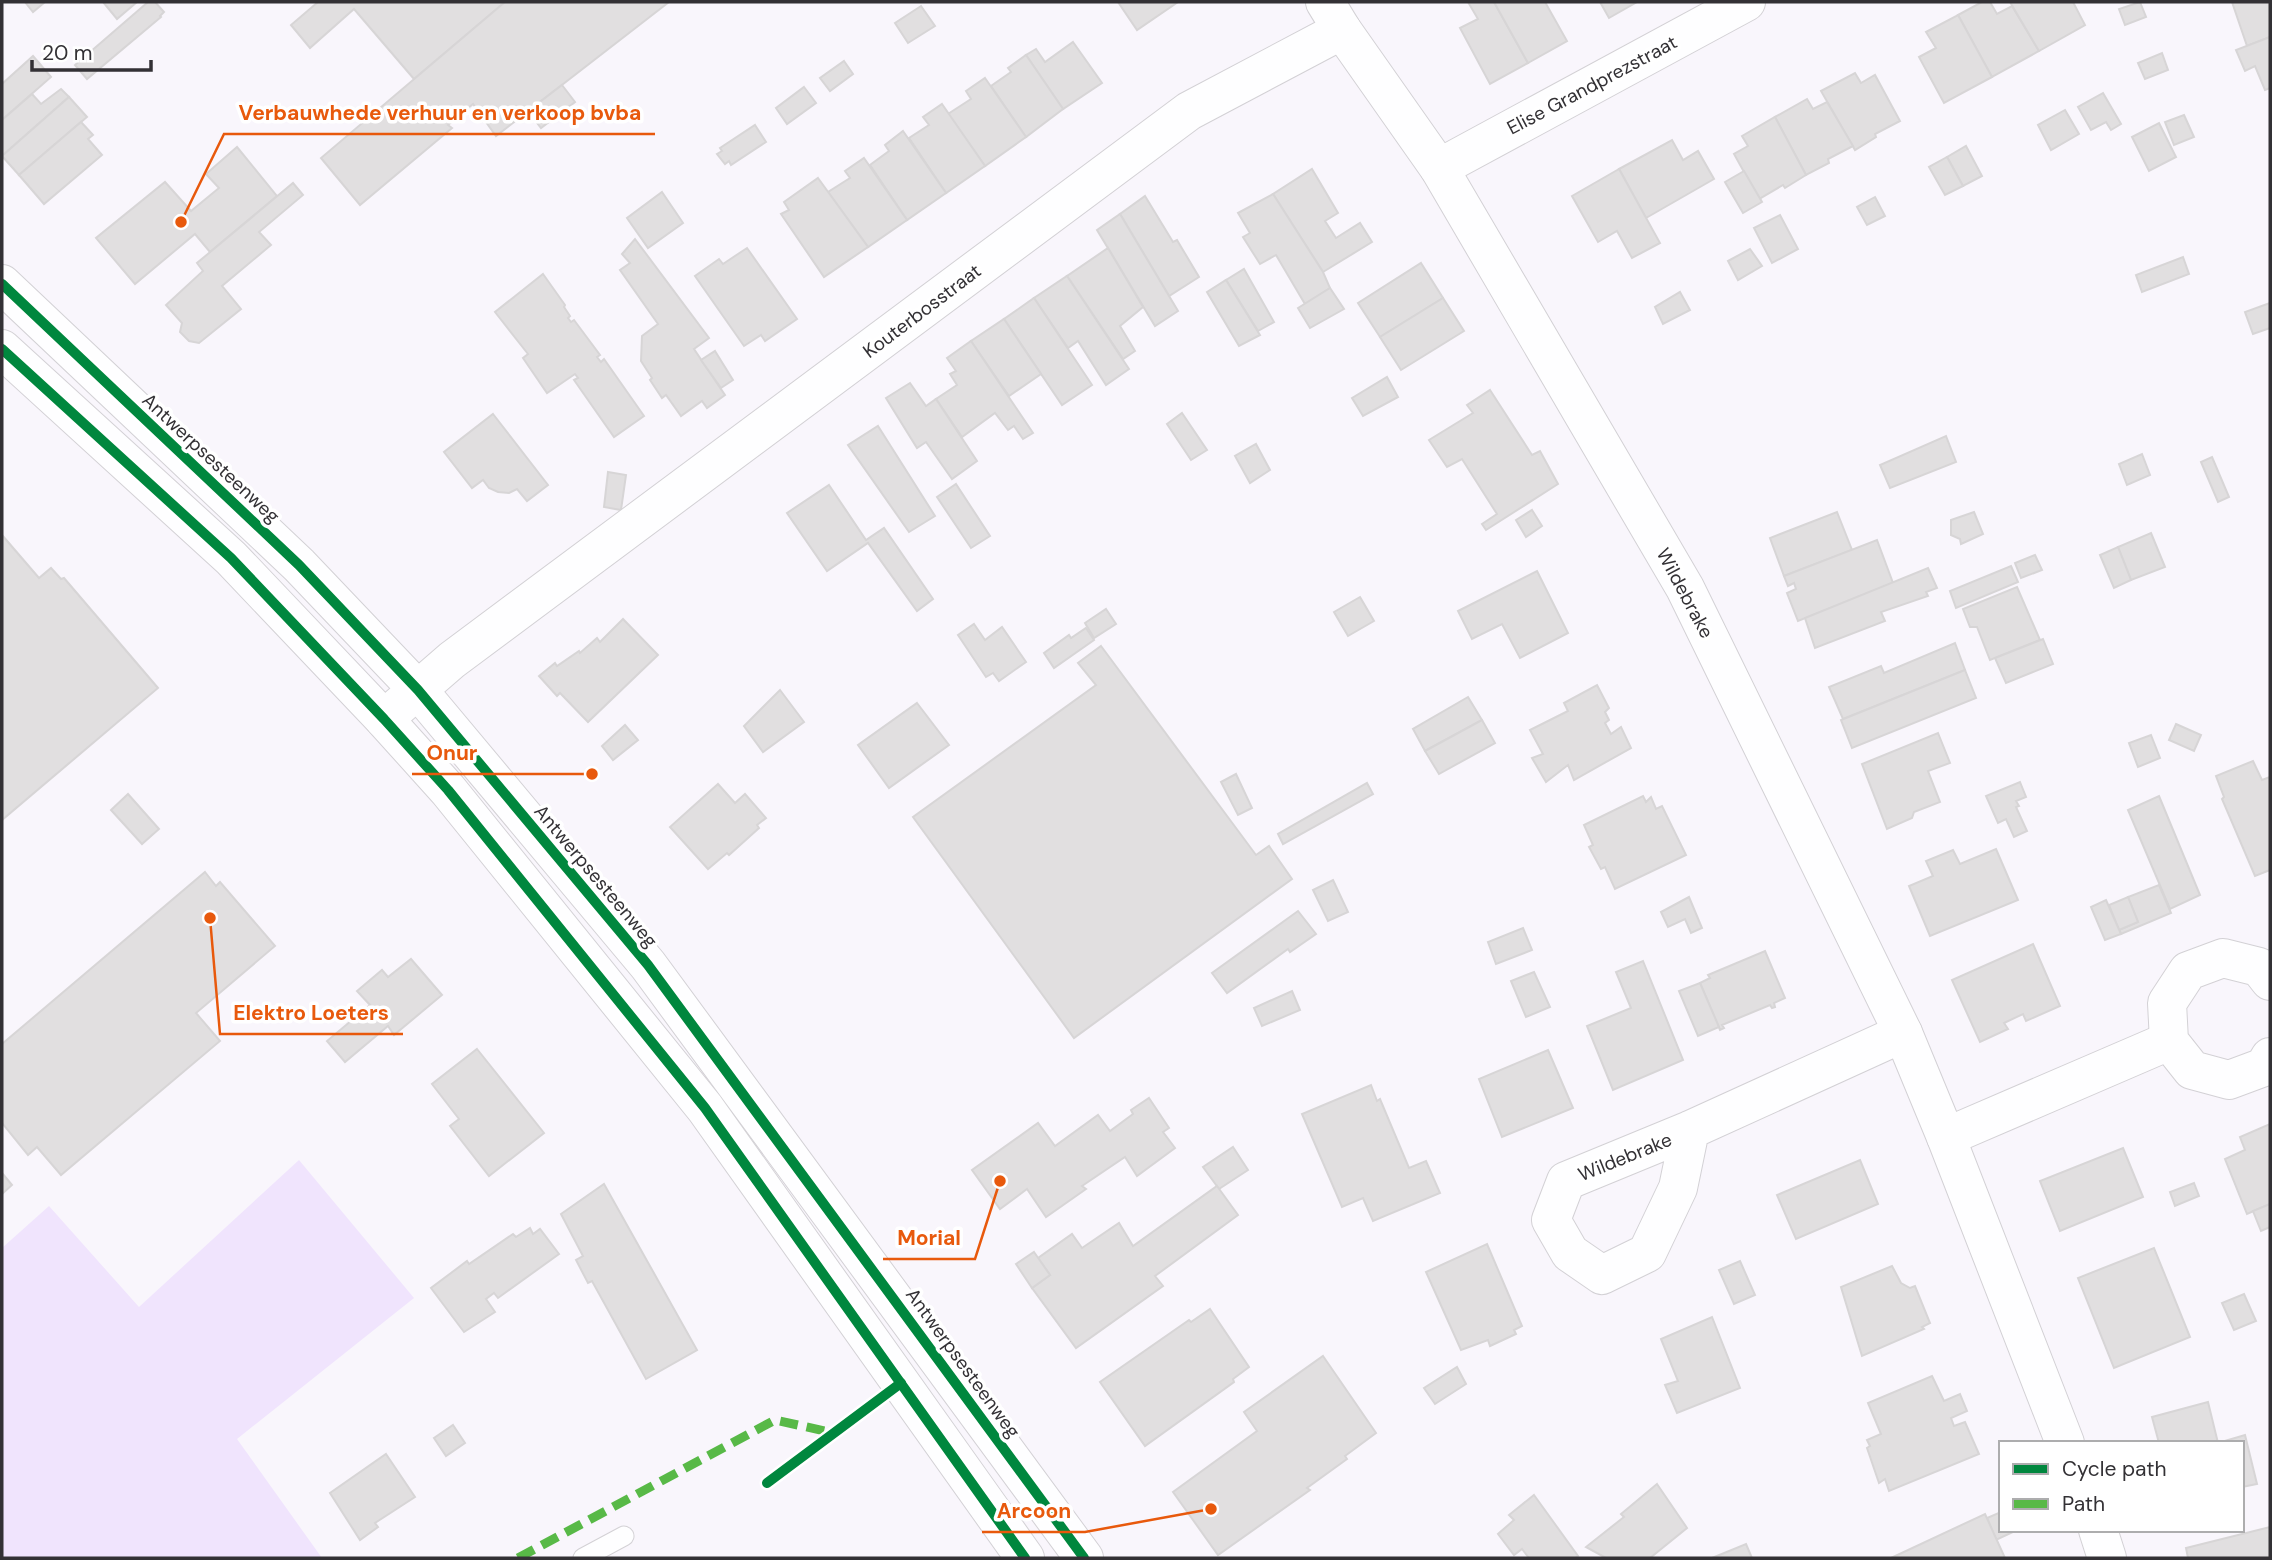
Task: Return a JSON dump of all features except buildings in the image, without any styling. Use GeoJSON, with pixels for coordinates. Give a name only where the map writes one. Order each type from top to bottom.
{"type":"FeatureCollection","features":[{"type":"Feature","properties":{"kind":"street","name":"Elise Grandprezstraat"},"geometry":{"type":"LineString","coordinates":[[1438,168],[1746,2]]}},
{"type":"Feature","properties":{"kind":"street","name":"Kouterbosstraat"},"geometry":{"type":"LineString","coordinates":[[384,719],[452,660],[1189,111],[1334,16],[1438,168]]}},
{"type":"Feature","properties":{"kind":"street","name":"Wildebrake"},"geometry":{"type":"LineString","coordinates":[[1438,168],[1685,588],[1903,1033],[2064,1441]]}},
{"type":"Feature","properties":{"kind":"street","name":"Antwerpsesteenweg"},"geometry":{"type":"LineString","coordinates":[[2,284],[299,565],[418,690],[648,965],[1084,1558]]}},
{"type":"Feature","properties":{"kind":"street"},"geometry":{"type":"LineString","coordinates":[[2,349],[232,558],[448,790],[705,1108],[1025,1558]]}},
{"type":"Feature","properties":{"kind":"street"},"geometry":{"type":"LineString","coordinates":[[2270,981],[2259,967],[2223,958],[2188,971],[2167,1003],[2169,1041],[2192,1070],[2229,1080],[2264,1067],[2270,1057]]}},
{"type":"Feature","properties":{"kind":"street","name":"Wildebrake"},"geometry":{"type":"LineString","coordinates":[[1690,1130],[1903,1033]]}},
{"type":"Feature","properties":{"kind":"street"},"geometry":{"type":"LineString","coordinates":[[1946,1137],[2169,1041]]}},
{"type":"Feature","properties":{"kind":"street"},"geometry":{"type":"LineString","coordinates":[[2099,1532],[2107,1558]]}},
{"type":"Feature","properties":{"kind":"lane"},"geometry":{"type":"LineString","coordinates":[[583,1558],[624,1536]]}},
{"type":"Feature","properties":{"kind":"shaded area"},"geometry":{"type":"Polygon","coordinates":[[[299,1160],[414,1298],[237,1439],[322,1558],[2,1558],[2,1248],[49,1206],[139,1307],[299,1160]]]}},
{"type":"Feature","properties":{"kind":"marked path"},"geometry":{"type":"LineString","coordinates":[[518,1558],[775,1420],[834,1433]]}},
{"type":"Feature","properties":{"kind":"cycle path"},"geometry":{"type":"LineString","coordinates":[[2,284],[299,565],[418,690],[648,965],[1084,1558]]}},
{"type":"Feature","properties":{"kind":"cycle path"},"geometry":{"type":"LineString","coordinates":[[2,349],[231,558],[448,790],[705,1108],[1025,1558]]}},
{"type":"Feature","properties":{"kind":"cycle path"},"geometry":{"type":"LineString","coordinates":[[767,1483],[901,1383]]}},
{"type":"Feature","properties":{"kind":"place","name":"Verbauwhede verhuur en verkoop bvba"},"geometry":{"type":"Point","coordinates":[181,222]}},
{"type":"Feature","properties":{"kind":"place","name":"Onur"},"geometry":{"type":"Point","coordinates":[592,774]}},
{"type":"Feature","properties":{"kind":"place","name":"Elektro Loeters"},"geometry":{"type":"Point","coordinates":[210,918]}},
{"type":"Feature","properties":{"kind":"place","name":"Morial"},"geometry":{"type":"Point","coordinates":[1000,1181]}},
{"type":"Feature","properties":{"kind":"place","name":"Arcoon"},"geometry":{"type":"Point","coordinates":[1211,1509]}}]}
